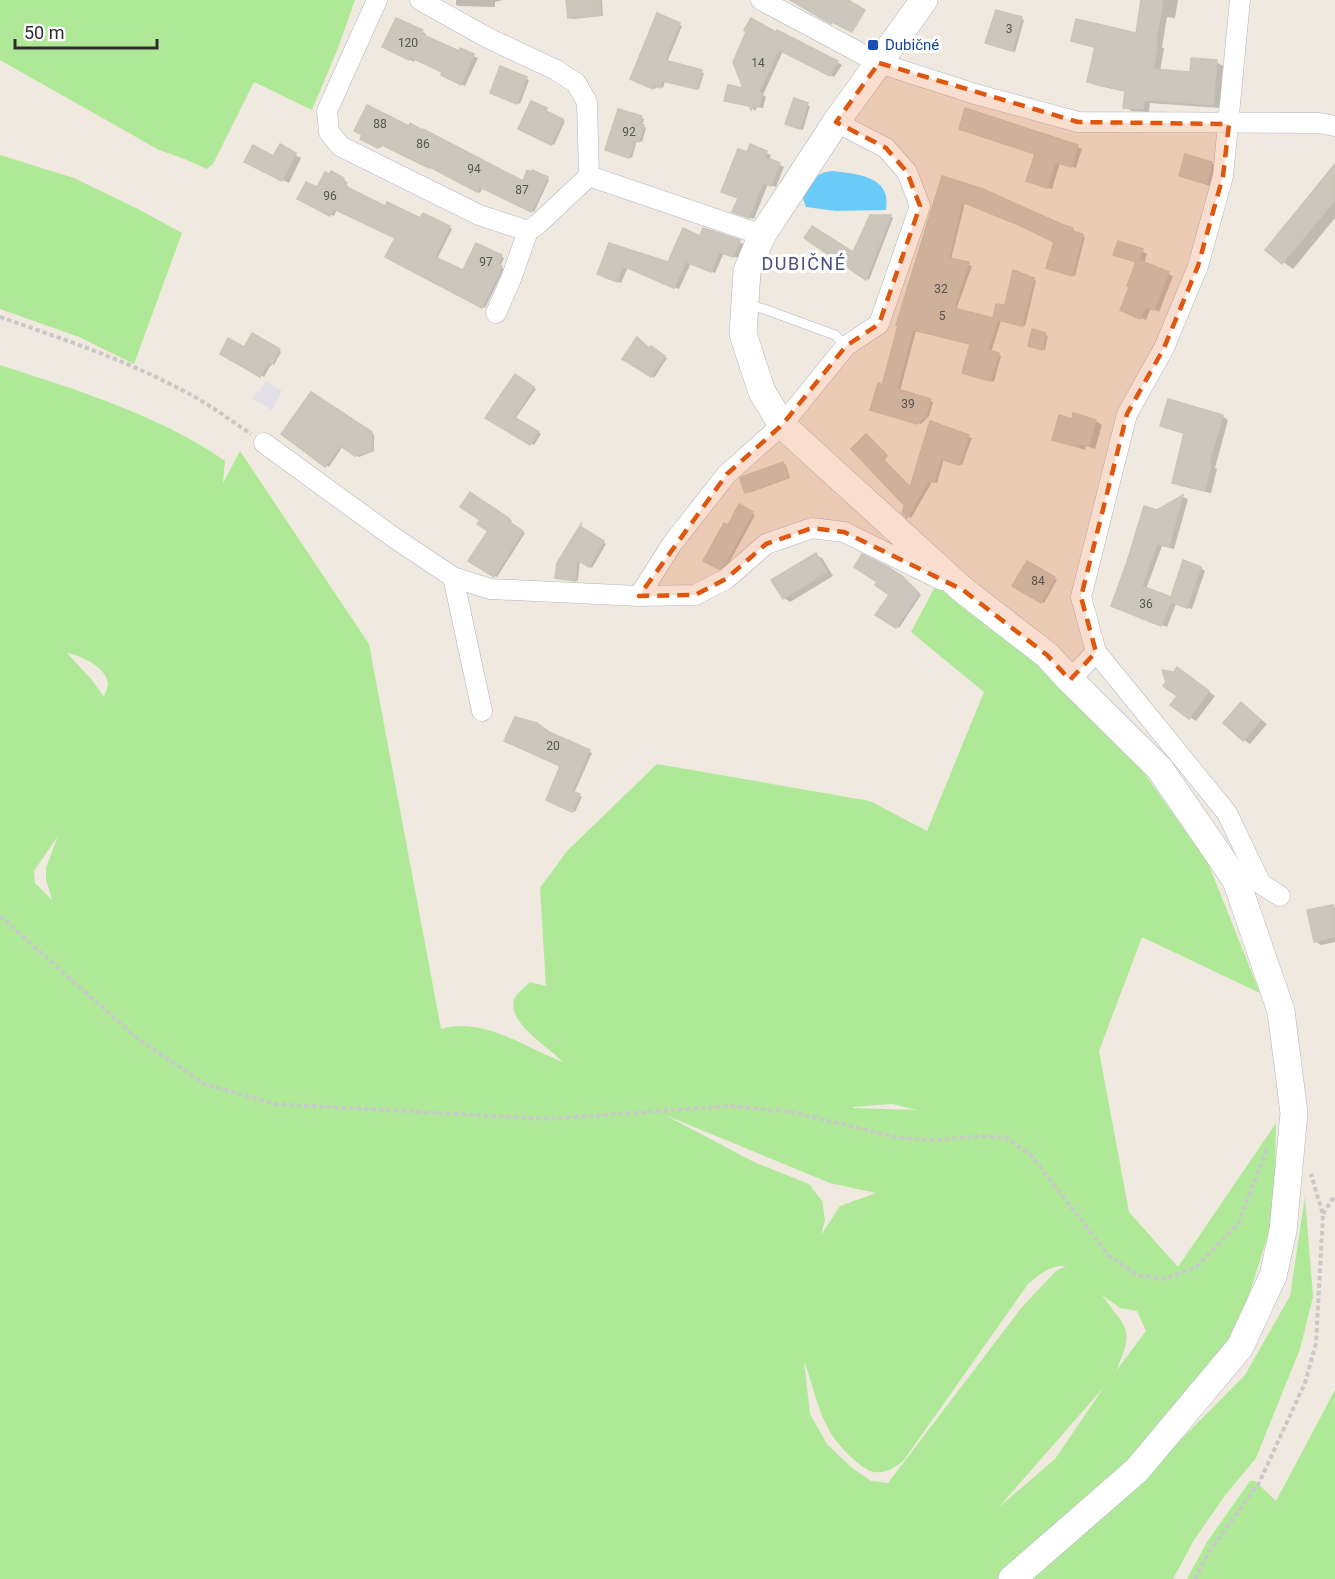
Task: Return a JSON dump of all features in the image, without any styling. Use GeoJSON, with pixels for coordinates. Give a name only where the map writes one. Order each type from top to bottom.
{"type":"FeatureCollection","features":[{"type":"Feature","properties":{"kind":"street"},"geometry":{"type":"LineString","coordinates":[[377,0],[327,111],[329,132],[340,146],[468,209],[528,231]]}},
{"type":"Feature","properties":{"kind":"street"},"geometry":{"type":"LineString","coordinates":[[420,0],[488,38],[556,69],[576,83],[587,102],[589,176],[528,231],[496,313]]}},
{"type":"Feature","properties":{"kind":"street"},"geometry":{"type":"LineString","coordinates":[[761,0],[879,63],[975,94],[1078,122],[1319,123],[1335,126]]}},
{"type":"Feature","properties":{"kind":"street"},"geometry":{"type":"LineString","coordinates":[[924,0],[836,122],[762,236],[747,271],[743,334],[762,392],[782,425],[963,590],[1047,655],[1160,769],[1236,880],[1281,1011],[1294,1113],[1283,1231],[1273,1276],[1239,1347],[1137,1470],[1012,1579]]}},
{"type":"Feature","properties":{"kind":"street"},"geometry":{"type":"LineString","coordinates":[[1239,0],[1223,176],[1198,266],[1164,348],[1127,414],[1081,597],[1096,652],[1227,813],[1261,884],[1281,896]]}},
{"type":"Feature","properties":{"kind":"street"},"geometry":{"type":"LineString","coordinates":[[639,596],[672,544],[727,474],[782,425],[846,346],[879,324],[920,206],[907,172],[886,148],[836,122]]}},
{"type":"Feature","properties":{"kind":"street"},"geometry":{"type":"LineString","coordinates":[[589,176],[762,236]]}},
{"type":"Feature","properties":{"kind":"street"},"geometry":{"type":"LineString","coordinates":[[264,443],[393,537],[453,576],[490,589],[639,596],[695,595],[726,579],[766,544],[812,528],[844,532],[963,590]]}},
{"type":"Feature","properties":{"kind":"street"},"geometry":{"type":"LineString","coordinates":[[453,576],[482,711]]}},
{"type":"Feature","properties":{"kind":"street"},"geometry":{"type":"LineString","coordinates":[[1070,680],[1096,652]]}},
{"type":"Feature","properties":{"kind":"lane"},"geometry":{"type":"LineString","coordinates":[[745,304],[835,335],[846,346]]}},
{"type":"Feature","properties":{"kind":"path"},"geometry":{"type":"LineString","coordinates":[[0,317],[92,349],[176,386],[208,404],[264,443]]}},
{"type":"Feature","properties":{"kind":"path"},"geometry":{"type":"LineString","coordinates":[[0,916],[139,1040],[204,1084],[275,1104],[548,1119],[730,1106],[792,1112],[899,1138],[938,1140],[982,1136],[1006,1138],[1030,1155],[1108,1255],[1137,1275],[1166,1279],[1196,1267],[1238,1224],[1265,1151],[1272,1141]]}},
{"type":"Feature","properties":{"kind":"path"},"geometry":{"type":"LineString","coordinates":[[1195,1579],[1209,1552],[1259,1483],[1305,1383],[1316,1343],[1323,1215],[1310,1169]]}},
{"type":"Feature","properties":{"kind":"path"},"geometry":{"type":"LineString","coordinates":[[1323,1215],[1335,1195]]}},
{"type":"Feature","properties":{"kind":"highlighted area"},"geometry":{"type":"Polygon","coordinates":[[[879,63],[1078,122],[1229,124],[1223,176],[1198,266],[1164,348],[1127,414],[1081,597],[1096,652],[1070,680],[1047,655],[963,590],[844,532],[812,528],[766,544],[726,579],[695,595],[639,596],[727,474],[782,425],[846,346],[879,324],[920,206],[907,172],[886,148],[836,122],[879,63]]]}},
{"type":"Feature","properties":{"kind":"shaded area"},"geometry":{"type":"Polygon","coordinates":[[[266,381],[282,391],[272,410],[253,399],[266,381]]]}},
{"type":"Feature","properties":{"kind":"green space"},"geometry":{"type":"Polygon","coordinates":[[[0,0],[355,0],[312,110],[254,82],[213,164],[207,169],[159,150],[0,60],[0,0]]]}},
{"type":"Feature","properties":{"kind":"green space"},"geometry":{"type":"Polygon","coordinates":[[[0,155],[74,178],[182,233],[134,364],[79,337],[0,309],[0,155]]]}},
{"type":"Feature","properties":{"kind":"green space"},"geometry":{"type":"Polygon","coordinates":[[[0,365],[117,405],[174,430],[225,461],[223,483],[240,451],[369,644],[441,1029],[456,1026],[488,1030],[563,1062],[523,1026],[514,1009],[515,998],[530,982],[546,986],[540,888],[567,851],[657,764],[870,801],[927,831],[984,692],[911,632],[937,583],[1030,656],[1137,763],[1208,863],[1260,993],[1142,937],[1099,1051],[1129,1212],[1178,1267],[1276,1123],[1274,1216],[1238,1330],[1118,1474],[1001,1579],[0,1579],[0,365]],[[67,653],[104,697],[108,683],[103,672],[85,659],[67,653]],[[58,836],[34,871],[35,883],[52,900],[46,879],[46,868],[58,836]],[[892,1104],[853,1108],[917,1110],[892,1104]],[[665,1115],[754,1162],[809,1184],[822,1201],[825,1220],[821,1235],[840,1206],[876,1193],[830,1183],[665,1115]],[[1066,1266],[1055,1267],[1028,1284],[904,1460],[887,1471],[874,1472],[862,1466],[833,1437],[822,1415],[804,1361],[810,1414],[827,1444],[851,1467],[871,1481],[888,1483],[1022,1307],[1056,1271],[1066,1266]],[[1102,1295],[1122,1323],[1127,1337],[1116,1371],[1146,1331],[1137,1311],[1120,1308],[1102,1295]],[[1104,1387],[999,1507],[1055,1459],[1104,1387]]]}},
{"type":"Feature","properties":{"kind":"green space"},"geometry":{"type":"Polygon","coordinates":[[[1305,1197],[1313,1297],[1300,1349],[1256,1458],[1226,1494],[1194,1540],[1173,1579],[1028,1579],[1133,1488],[1245,1375],[1290,1296],[1305,1197]]]}},
{"type":"Feature","properties":{"kind":"green space"},"geometry":{"type":"Polygon","coordinates":[[[1335,1390],[1335,1579],[1187,1579],[1207,1542],[1250,1481],[1255,1481],[1276,1501],[1335,1390]]]}},
{"type":"Feature","properties":{"kind":"water"},"geometry":{"type":"Polygon","coordinates":[[[832,171],[862,176],[878,184],[884,190],[886,210],[836,211],[806,207],[802,196],[811,182],[817,176],[832,171]]]}},
{"type":"Feature","properties":{"kind":"building"},"geometry":{"type":"Polygon","coordinates":[[[566,0],[600,0],[601,15],[568,18],[566,0]]]}},
{"type":"Feature","properties":{"kind":"building"},"geometry":{"type":"Polygon","coordinates":[[[790,0],[848,0],[865,10],[852,32],[832,22],[831,24],[790,0]]]}},
{"type":"Feature","properties":{"kind":"building"},"geometry":{"type":"Polygon","coordinates":[[[1141,0],[1163,0],[1153,69],[1190,72],[1191,58],[1217,60],[1213,105],[1144,100],[1143,109],[1123,108],[1125,91],[1087,82],[1095,47],[1071,41],[1076,19],[1136,33],[1141,0]]]}},
{"type":"Feature","properties":{"kind":"building"},"geometry":{"type":"Polygon","coordinates":[[[996,10],[1022,17],[1012,51],[985,43],[996,10]]]}},
{"type":"Feature","properties":{"kind":"building"},"geometry":{"type":"Polygon","coordinates":[[[657,13],[680,23],[665,60],[702,70],[697,89],[662,81],[660,88],[654,85],[653,89],[630,79],[657,13]]]}},
{"type":"Feature","properties":{"kind":"building"},"geometry":{"type":"Polygon","coordinates":[[[396,18],[423,30],[421,34],[459,51],[460,48],[474,54],[461,85],[441,75],[442,72],[382,47],[396,18]]]}},
{"type":"Feature","properties":{"kind":"building"},"geometry":{"type":"Polygon","coordinates":[[[751,18],[838,61],[830,76],[779,50],[759,92],[762,93],[759,107],[753,106],[751,110],[749,106],[724,101],[728,85],[743,88],[733,62],[746,32],[744,30],[751,18]]]}},
{"type":"Feature","properties":{"kind":"building"},"geometry":{"type":"Polygon","coordinates":[[[500,66],[527,77],[517,104],[490,93],[500,66]]]}},
{"type":"Feature","properties":{"kind":"building"},"geometry":{"type":"Polygon","coordinates":[[[794,98],[808,103],[800,129],[785,124],[794,98]]]}},
{"type":"Feature","properties":{"kind":"building"},"geometry":{"type":"Polygon","coordinates":[[[531,101],[563,119],[551,145],[518,129],[531,101]]]}},
{"type":"Feature","properties":{"kind":"building"},"geometry":{"type":"Polygon","coordinates":[[[367,105],[409,126],[410,123],[423,129],[523,181],[527,170],[548,177],[531,212],[480,187],[477,192],[380,144],[378,148],[360,139],[362,135],[354,131],[367,105]]]}},
{"type":"Feature","properties":{"kind":"building"},"geometry":{"type":"Polygon","coordinates":[[[965,108],[1078,145],[1071,167],[1055,162],[1047,188],[1026,181],[1035,154],[959,129],[965,108]]]}},
{"type":"Feature","properties":{"kind":"building"},"geometry":{"type":"Polygon","coordinates":[[[618,109],[642,116],[640,123],[644,125],[639,142],[635,140],[629,158],[605,150],[618,109]]]}},
{"type":"Feature","properties":{"kind":"building"},"geometry":{"type":"Polygon","coordinates":[[[280,144],[296,153],[282,181],[244,162],[253,145],[273,156],[280,144]]]}},
{"type":"Feature","properties":{"kind":"building"},"geometry":{"type":"Polygon","coordinates":[[[750,144],[767,151],[765,157],[780,163],[771,186],[763,183],[749,218],[732,212],[738,198],[721,192],[738,149],[747,152],[750,144]]]}},
{"type":"Feature","properties":{"kind":"building"},"geometry":{"type":"Polygon","coordinates":[[[1185,154],[1212,162],[1207,184],[1179,176],[1185,154]]]}},
{"type":"Feature","properties":{"kind":"building"},"geometry":{"type":"Polygon","coordinates":[[[1335,164],[1335,200],[1282,264],[1265,250],[1335,164]]]}},
{"type":"Feature","properties":{"kind":"building"},"geometry":{"type":"Polygon","coordinates":[[[331,171],[344,178],[343,181],[347,183],[345,186],[385,206],[387,202],[420,218],[423,213],[450,226],[435,257],[463,270],[476,243],[502,255],[498,264],[502,266],[482,308],[385,257],[395,238],[334,209],[330,216],[297,199],[306,182],[317,187],[325,172],[329,174],[331,171]]]}},
{"type":"Feature","properties":{"kind":"building"},"geometry":{"type":"Polygon","coordinates":[[[942,176],[983,189],[1083,234],[1072,276],[1046,268],[1054,242],[962,202],[949,258],[969,262],[954,308],[993,318],[996,304],[1005,305],[1013,270],[1034,278],[1022,326],[998,320],[988,350],[999,353],[990,381],[962,373],[970,344],[913,330],[897,389],[931,399],[926,415],[917,424],[870,410],[878,383],[882,385],[898,326],[896,325],[942,176]]]}},
{"type":"Feature","properties":{"kind":"building"},"geometry":{"type":"Polygon","coordinates":[[[870,215],[891,215],[866,280],[804,238],[812,226],[853,252],[870,215]]]}},
{"type":"Feature","properties":{"kind":"building"},"geometry":{"type":"Polygon","coordinates":[[[683,228],[700,236],[703,228],[740,240],[733,257],[719,252],[711,272],[686,262],[674,288],[623,266],[617,282],[597,274],[609,243],[668,262],[683,228]]]}},
{"type":"Feature","properties":{"kind":"building"},"geometry":{"type":"Polygon","coordinates":[[[1118,241],[1143,249],[1139,260],[1169,272],[1154,310],[1145,307],[1140,319],[1120,310],[1136,262],[1113,255],[1118,241]]]}},
{"type":"Feature","properties":{"kind":"building"},"geometry":{"type":"Polygon","coordinates":[[[1032,329],[1046,333],[1042,350],[1028,346],[1032,329]]]}},
{"type":"Feature","properties":{"kind":"building"},"geometry":{"type":"Polygon","coordinates":[[[252,333],[280,349],[271,365],[268,363],[260,377],[220,354],[228,338],[244,347],[252,333]]]}},
{"type":"Feature","properties":{"kind":"building"},"geometry":{"type":"Polygon","coordinates":[[[637,337],[649,348],[651,346],[665,356],[651,377],[622,359],[637,337]]]}},
{"type":"Feature","properties":{"kind":"building"},"geometry":{"type":"Polygon","coordinates":[[[515,374],[534,387],[514,417],[539,432],[530,445],[485,418],[515,374]]]}},
{"type":"Feature","properties":{"kind":"building"},"geometry":{"type":"Polygon","coordinates":[[[311,392],[372,432],[372,450],[355,456],[340,446],[325,467],[281,434],[311,392]]]}},
{"type":"Feature","properties":{"kind":"building"},"geometry":{"type":"Polygon","coordinates":[[[1168,399],[1223,415],[1209,464],[1211,464],[1205,491],[1172,483],[1184,433],[1160,426],[1168,399]]]}},
{"type":"Feature","properties":{"kind":"building"},"geometry":{"type":"Polygon","coordinates":[[[1073,413],[1096,420],[1089,446],[1079,444],[1078,447],[1052,440],[1059,415],[1072,419],[1073,413]]]}},
{"type":"Feature","properties":{"kind":"building"},"geometry":{"type":"Polygon","coordinates":[[[930,421],[969,435],[959,465],[941,459],[934,482],[928,481],[907,518],[902,513],[909,491],[904,505],[851,449],[866,434],[886,454],[882,458],[910,487],[930,421]]]}},
{"type":"Feature","properties":{"kind":"building"},"geometry":{"type":"Polygon","coordinates":[[[783,462],[789,477],[745,493],[741,477],[783,462]]]}},
{"type":"Feature","properties":{"kind":"building"},"geometry":{"type":"Polygon","coordinates":[[[470,492],[510,519],[508,521],[523,531],[494,577],[468,561],[488,531],[477,524],[480,520],[460,507],[470,492]]]}},
{"type":"Feature","properties":{"kind":"building"},"geometry":{"type":"Polygon","coordinates":[[[1183,495],[1169,547],[1157,544],[1142,586],[1171,597],[1183,560],[1201,567],[1187,608],[1171,602],[1161,626],[1111,606],[1144,506],[1157,510],[1183,495]]]}},
{"type":"Feature","properties":{"kind":"building"},"geometry":{"type":"Polygon","coordinates":[[[739,504],[753,512],[725,564],[719,569],[703,561],[724,523],[728,525],[739,504]]]}},
{"type":"Feature","properties":{"kind":"building"},"geometry":{"type":"Polygon","coordinates":[[[581,524],[581,527],[604,541],[589,567],[577,560],[575,581],[555,578],[557,563],[581,524]]]}},
{"type":"Feature","properties":{"kind":"building"},"geometry":{"type":"Polygon","coordinates":[[[816,553],[827,572],[783,599],[771,580],[816,553]]]}},
{"type":"Feature","properties":{"kind":"building"},"geometry":{"type":"Polygon","coordinates":[[[862,554],[902,576],[919,593],[896,628],[875,615],[889,595],[875,585],[877,582],[854,567],[862,554]]]}},
{"type":"Feature","properties":{"kind":"building"},"geometry":{"type":"Polygon","coordinates":[[[1027,561],[1055,577],[1041,603],[1012,586],[1027,561]]]}},
{"type":"Feature","properties":{"kind":"building"},"geometry":{"type":"Polygon","coordinates":[[[1177,667],[1209,691],[1189,719],[1170,705],[1177,696],[1163,686],[1166,682],[1162,670],[1174,672],[1177,667]]]}},
{"type":"Feature","properties":{"kind":"building"},"geometry":{"type":"Polygon","coordinates":[[[1241,702],[1261,720],[1243,741],[1223,723],[1241,702]]]}},
{"type":"Feature","properties":{"kind":"building"},"geometry":{"type":"Polygon","coordinates":[[[515,717],[537,723],[549,732],[590,750],[572,791],[580,794],[572,812],[546,800],[560,766],[504,741],[515,717]]]}},
{"type":"Feature","properties":{"kind":"building"},"geometry":{"type":"Polygon","coordinates":[[[1333,905],[1335,937],[1314,942],[1307,910],[1333,905]]]}},
{"type":"Feature","properties":{"kind":"place","name":"Dubičné"},"geometry":{"type":"Point","coordinates":[873,45]}},
{"type":"Feature","properties":{"kind":"district","name":"DUBIČNÉ"},"geometry":{"type":"Point","coordinates":[804,263]}}]}
